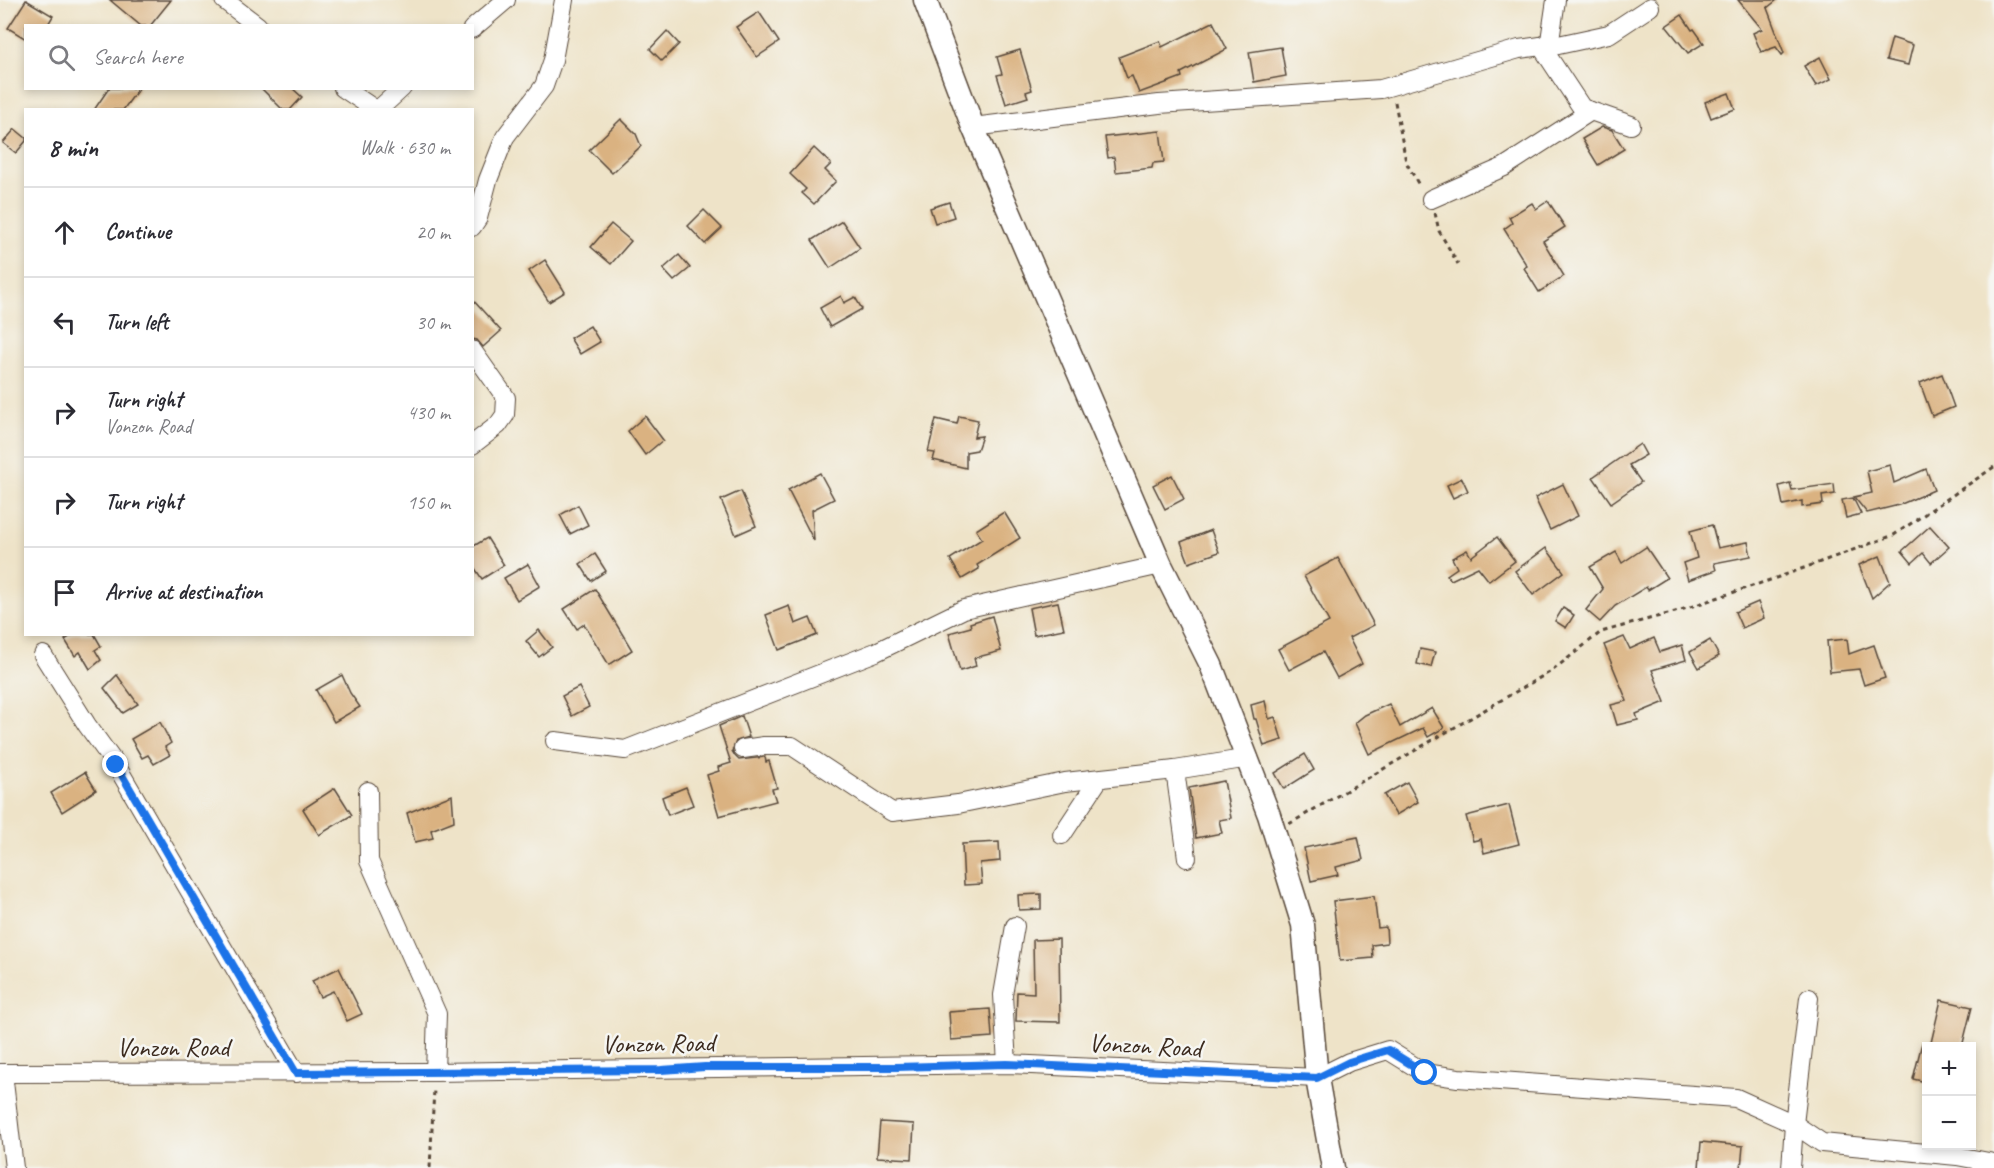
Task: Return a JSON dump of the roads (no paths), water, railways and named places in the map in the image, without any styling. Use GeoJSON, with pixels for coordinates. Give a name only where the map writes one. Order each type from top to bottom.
{"type":"FeatureCollection","features":[{"type":"Feature","properties":{"kind":"main road"},"geometry":{"type":"LineString","coordinates":[[925,0],[973,127],[1161,565],[1211,665],[1249,758],[1275,832],[1303,925],[1317,1078],[1333,1168]]}},
{"type":"Feature","properties":{"kind":"street"},"geometry":{"type":"LineString","coordinates":[[224,0],[255,24]]}},
{"type":"Feature","properties":{"kind":"street"},"geometry":{"type":"LineString","coordinates":[[474,27],[506,0]]}},
{"type":"Feature","properties":{"kind":"street"},"geometry":{"type":"LineString","coordinates":[[474,224],[505,137],[544,86],[553,60],[564,0]]}},
{"type":"Feature","properties":{"kind":"street"},"geometry":{"type":"LineString","coordinates":[[1556,0],[1545,47],[1582,108],[1631,125]]}},
{"type":"Feature","properties":{"kind":"street"},"geometry":{"type":"LineString","coordinates":[[973,127],[1159,104],[1382,89],[1519,49],[1545,47],[1609,34],[1650,7]]}},
{"type":"Feature","properties":{"kind":"street"},"geometry":{"type":"LineString","coordinates":[[346,90],[374,108]]}},
{"type":"Feature","properties":{"kind":"street"},"geometry":{"type":"LineString","coordinates":[[379,108],[400,90]]}},
{"type":"Feature","properties":{"kind":"street"},"geometry":{"type":"LineString","coordinates":[[1431,199],[1504,167],[1591,111]]}},
{"type":"Feature","properties":{"kind":"street"},"geometry":{"type":"LineString","coordinates":[[474,353],[506,398],[505,415],[498,425],[474,443]]}},
{"type":"Feature","properties":{"kind":"street"},"geometry":{"type":"LineString","coordinates":[[555,741],[625,750],[876,652],[964,609],[1161,565]]}},
{"type":"Feature","properties":{"kind":"street"},"geometry":{"type":"LineString","coordinates":[[43,655],[87,725],[116,765],[296,1073]]}},
{"type":"Feature","properties":{"kind":"street"},"geometry":{"type":"LineString","coordinates":[[743,749],[792,746],[892,812],[958,804],[1065,782],[1175,770],[1249,758]]}},
{"type":"Feature","properties":{"kind":"street"},"geometry":{"type":"LineString","coordinates":[[1175,770],[1187,858]]}},
{"type":"Feature","properties":{"kind":"street"},"geometry":{"type":"LineString","coordinates":[[1062,836],[1099,779]]}},
{"type":"Feature","properties":{"kind":"street"},"geometry":{"type":"LineString","coordinates":[[368,791],[369,861],[437,1014],[435,1072]]}},
{"type":"Feature","properties":{"kind":"street"},"geometry":{"type":"LineString","coordinates":[[1007,1064],[1003,995],[1015,926]]}},
{"type":"Feature","properties":{"kind":"street"},"geometry":{"type":"LineString","coordinates":[[1791,1168],[1809,998]]}},
{"type":"Feature","properties":{"kind":"street"},"geometry":{"type":"LineString","coordinates":[[1317,1078],[1349,1062],[1388,1050],[1425,1073],[1458,1078],[1736,1098],[1794,1124],[1822,1143],[1957,1156],[1994,1163]]}},
{"type":"Feature","properties":{"kind":"street","name":"Vonzon Road"},"geometry":{"type":"LineString","coordinates":[[1,1073],[435,1072],[1007,1064],[1317,1078]]}},
{"type":"Feature","properties":{"kind":"street"},"geometry":{"type":"LineString","coordinates":[[1,1073],[14,1168]]}}]}
